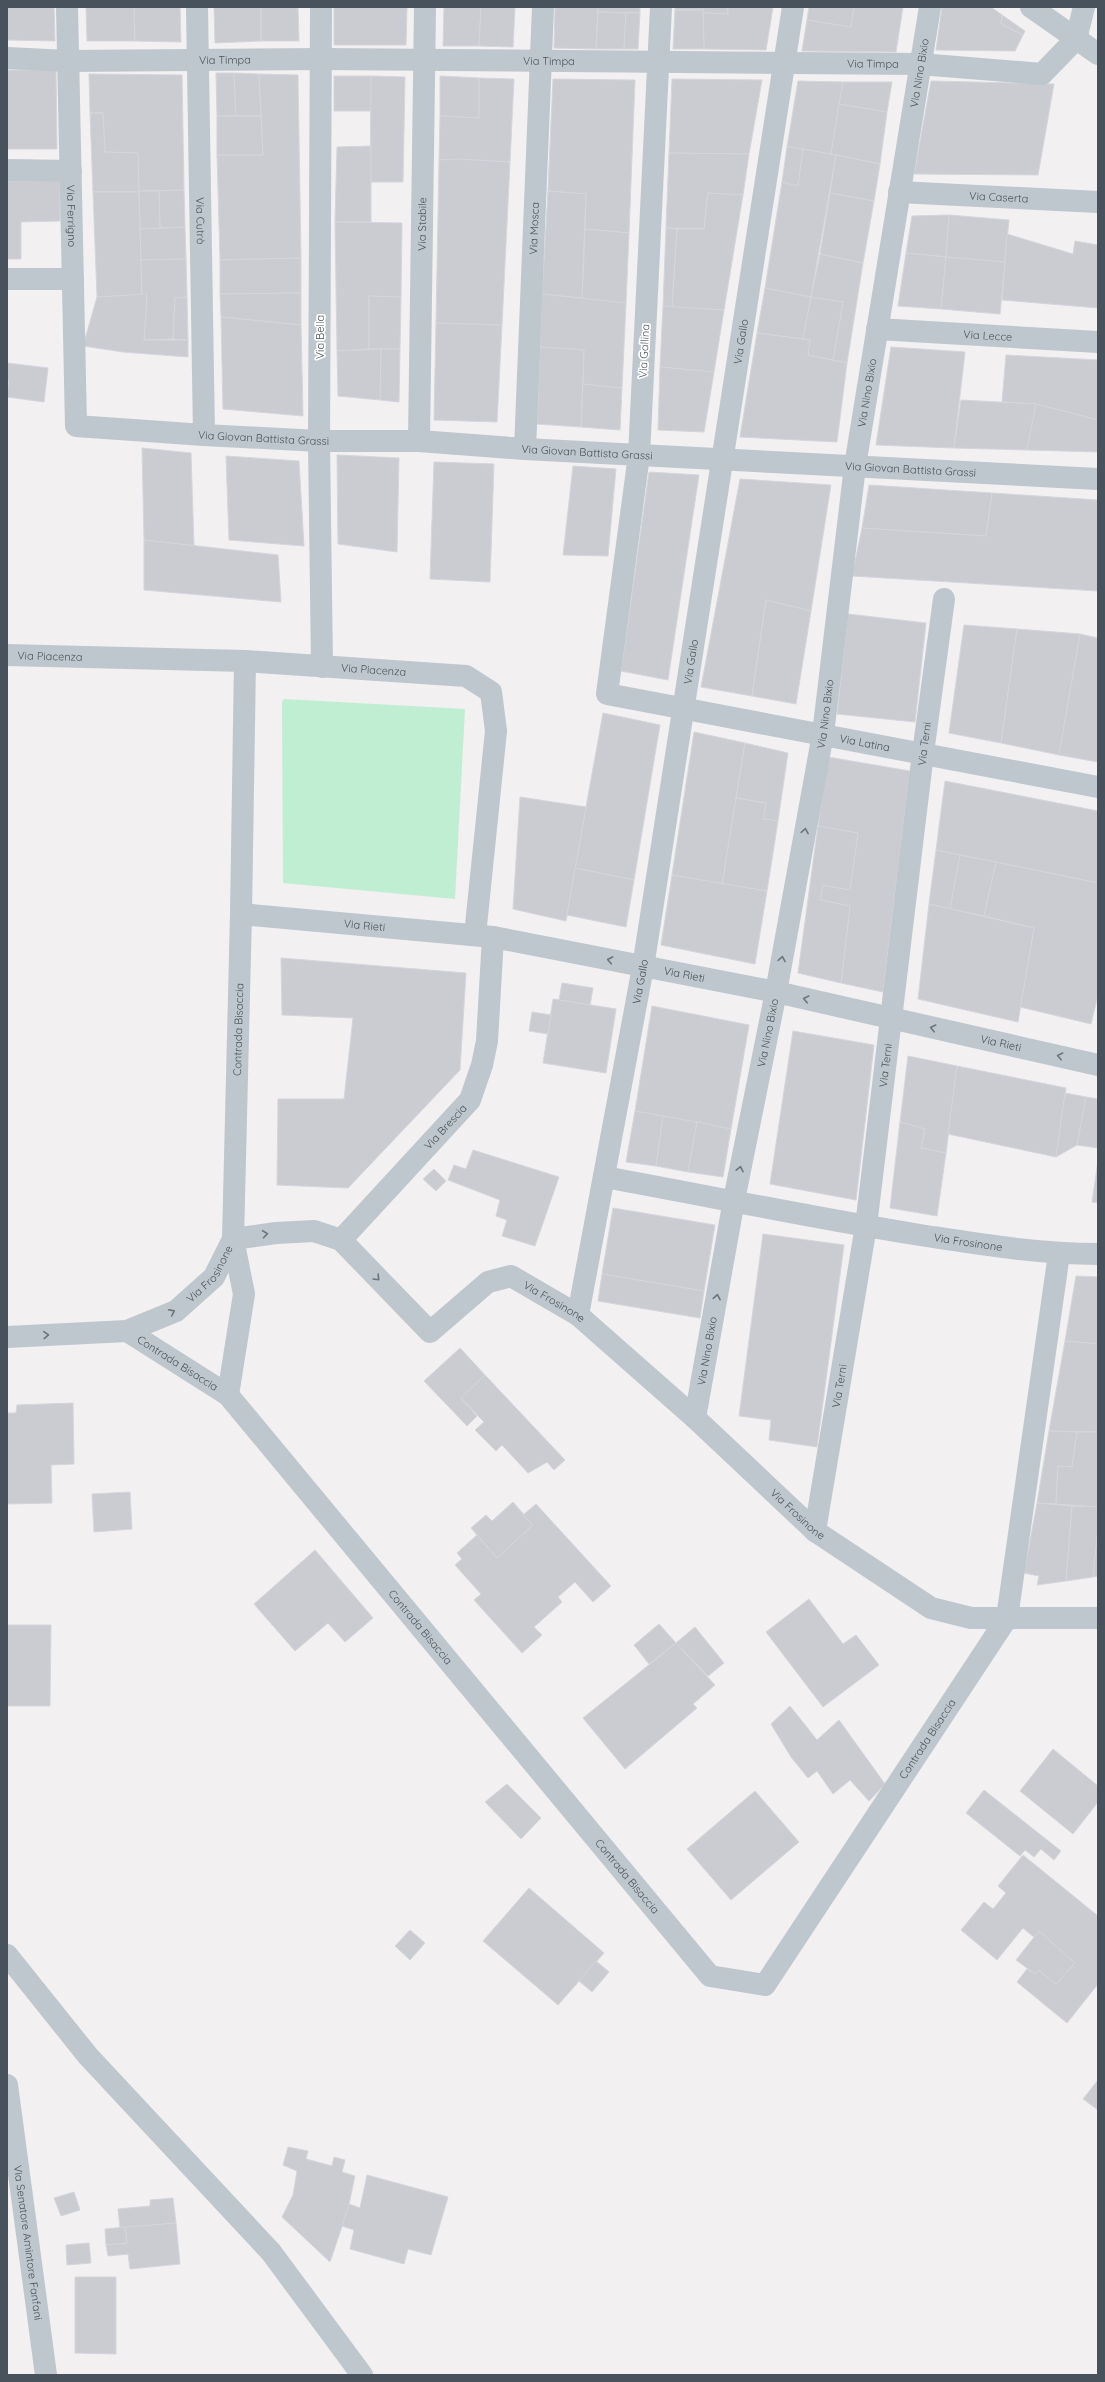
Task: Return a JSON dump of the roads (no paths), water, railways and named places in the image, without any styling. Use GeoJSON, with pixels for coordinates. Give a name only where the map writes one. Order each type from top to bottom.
{"type":"FeatureCollection","features":[{"type":"Feature","properties":{"kind":"street","name":"Via Ferrigno"},"geometry":{"type":"LineString","coordinates":[[67,7],[76,426]]}},
{"type":"Feature","properties":{"kind":"street","name":"Via Cutrò"},"geometry":{"type":"LineString","coordinates":[[197,7],[200,59],[204,435]]}},
{"type":"Feature","properties":{"kind":"street","name":"Via Bella"},"geometry":{"type":"LineString","coordinates":[[321,7],[322,59],[319,441],[322,667]]}},
{"type":"Feature","properties":{"kind":"street","name":"Via Stabile"},"geometry":{"type":"LineString","coordinates":[[419,441],[425,7]]}},
{"type":"Feature","properties":{"kind":"street","name":"Via Mosca"},"geometry":{"type":"LineString","coordinates":[[525,449],[543,7]]}},
{"type":"Feature","properties":{"kind":"street","name":"Via Gallina"},"geometry":{"type":"LineString","coordinates":[[607,694],[639,455],[660,62],[661,7]]}},
{"type":"Feature","properties":{"kind":"street","name":"Via Gallo"},"geometry":{"type":"LineString","coordinates":[[578,1315],[643,967],[683,708],[724,459],[793,7]]}},
{"type":"Feature","properties":{"kind":"street","name":"Via Nino Bixio"},"geometry":{"type":"LineString","coordinates":[[695,1418],[734,1200],[776,992],[823,734],[855,466],[930,7]]}},
{"type":"Feature","properties":{"kind":"street"},"geometry":{"type":"LineString","coordinates":[[1031,7],[1098,54]]}},
{"type":"Feature","properties":{"kind":"street"},"geometry":{"type":"LineString","coordinates":[[1076,39],[1084,7]]}},
{"type":"Feature","properties":{"kind":"street","name":"Via Timpa"},"geometry":{"type":"LineString","coordinates":[[7,58],[68,61],[322,59],[920,64],[1042,74],[1076,39]]}},
{"type":"Feature","properties":{"kind":"street"},"geometry":{"type":"LineString","coordinates":[[7,170],[71,171]]}},
{"type":"Feature","properties":{"kind":"street","name":"Via Caserta"},"geometry":{"type":"LineString","coordinates":[[899,192],[1098,202]]}},
{"type":"Feature","properties":{"kind":"street"},"geometry":{"type":"LineString","coordinates":[[7,279],[73,279]]}},
{"type":"Feature","properties":{"kind":"street","name":"Via Lecce"},"geometry":{"type":"LineString","coordinates":[[877,329],[1098,342]]}},
{"type":"Feature","properties":{"kind":"street","name":"Via Giovan Battista Grassi"},"geometry":{"type":"LineString","coordinates":[[76,426],[319,441],[419,441],[525,449],[1098,479]]}},
{"type":"Feature","properties":{"kind":"street","name":"Via Terni"},"geometry":{"type":"LineString","coordinates":[[816,1531],[866,1226],[923,753],[944,599]]}},
{"type":"Feature","properties":{"kind":"street","name":"Via Piacenza"},"geometry":{"type":"LineString","coordinates":[[7,655],[244,661],[466,676],[491,692],[496,731],[484,936]]}},
{"type":"Feature","properties":{"kind":"street","name":"Contrada Bisaccia"},"geometry":{"type":"LineString","coordinates":[[228,1395],[244,1294],[233,1239],[241,914],[244,661]]}},
{"type":"Feature","properties":{"kind":"street","name":"Via Latina"},"geometry":{"type":"LineString","coordinates":[[607,694],[1098,787]]}},
{"type":"Feature","properties":{"kind":"street","name":"Via Rieti"},"geometry":{"type":"LineString","coordinates":[[241,914],[484,936],[776,992],[1098,1065]]}},
{"type":"Feature","properties":{"kind":"street","name":"Via Brescia"},"geometry":{"type":"LineString","coordinates":[[341,1240],[470,1100],[482,1065],[487,1041],[484,936]]}},
{"type":"Feature","properties":{"kind":"street","name":"Via Frosinone"},"geometry":{"type":"LineString","coordinates":[[604,1176],[866,1226],[1059,1254],[1098,1254]]}},
{"type":"Feature","properties":{"kind":"street","name":"Via Frosinone"},"geometry":{"type":"LineString","coordinates":[[7,1337],[127,1331],[176,1311],[214,1277],[233,1239],[276,1233],[314,1231],[341,1240],[430,1332],[488,1282],[511,1276],[578,1315],[695,1418],[816,1531],[930,1608],[971,1618],[1098,1618]]}},
{"type":"Feature","properties":{"kind":"street"},"geometry":{"type":"LineString","coordinates":[[1007,1618],[1059,1254]]}},
{"type":"Feature","properties":{"kind":"street","name":"Contrada Bisaccia"},"geometry":{"type":"LineString","coordinates":[[127,1331],[228,1395],[710,1976],[765,1985],[1007,1618]]}},
{"type":"Feature","properties":{"kind":"street"},"geometry":{"type":"LineString","coordinates":[[7,1955],[88,2056],[271,2252],[362,2375]]}},
{"type":"Feature","properties":{"kind":"street","name":"Via Senatore Amintore Fanfani"},"geometry":{"type":"LineString","coordinates":[[7,2085],[46,2375]]}}]}
